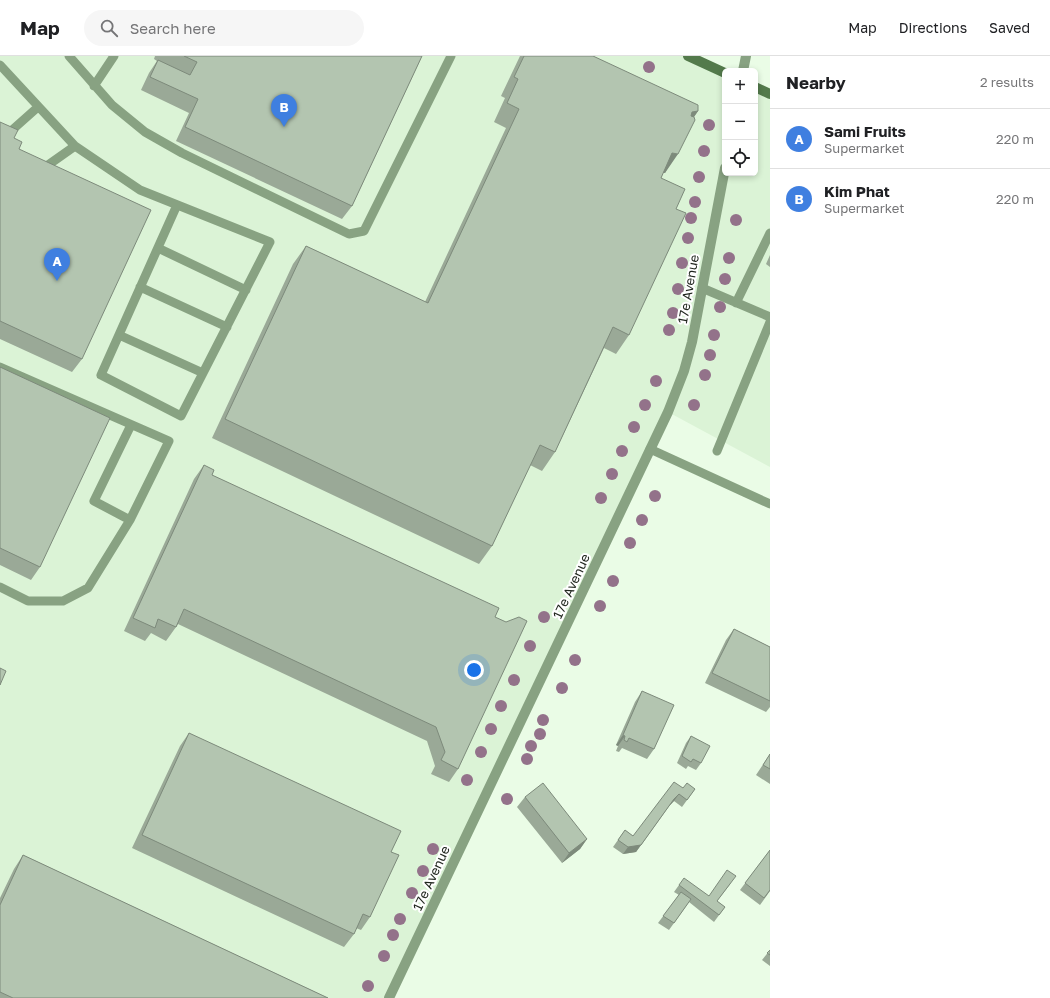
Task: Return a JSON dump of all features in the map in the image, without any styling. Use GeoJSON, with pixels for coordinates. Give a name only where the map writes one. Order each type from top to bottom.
{"type":"FeatureCollection","features":[{"type":"Feature","properties":{"kind":"street"},"geometry":{"type":"LineString","coordinates":[[688,56],[722,72]]}},
{"type":"Feature","properties":{"kind":"street"},"geometry":{"type":"LineString","coordinates":[[744,68],[746,56]]}},
{"type":"Feature","properties":{"kind":"street"},"geometry":{"type":"LineString","coordinates":[[758,88],[770,94]]}},
{"type":"Feature","properties":{"kind":"street","name":"17e Avenue"},"geometry":{"type":"LineString","coordinates":[[389,998],[668,412],[684,371],[692,342],[723,176]]}},
{"type":"Feature","properties":{"kind":"lane"},"geometry":{"type":"LineString","coordinates":[[69,56],[112,105],[145,132],[182,154],[349,234],[364,231],[451,56]]}},
{"type":"Feature","properties":{"kind":"lane"},"geometry":{"type":"LineString","coordinates":[[94,86],[114,56]]}},
{"type":"Feature","properties":{"kind":"lane"},"geometry":{"type":"LineString","coordinates":[[0,65],[75,146],[140,190],[270,242],[182,416],[101,374],[177,205]]}},
{"type":"Feature","properties":{"kind":"lane"},"geometry":{"type":"LineString","coordinates":[[11,131],[38,107]]}},
{"type":"Feature","properties":{"kind":"lane"},"geometry":{"type":"LineString","coordinates":[[41,170],[75,146]]}},
{"type":"Feature","properties":{"kind":"lane"},"geometry":{"type":"LineString","coordinates":[[736,303],[770,233]]}},
{"type":"Feature","properties":{"kind":"lane"},"geometry":{"type":"LineString","coordinates":[[158,248],[246,290]]}},
{"type":"Feature","properties":{"kind":"lane"},"geometry":{"type":"LineString","coordinates":[[140,287],[227,327]]}},
{"type":"Feature","properties":{"kind":"lane"},"geometry":{"type":"LineString","coordinates":[[702,288],[770,317]]}},
{"type":"Feature","properties":{"kind":"lane"},"geometry":{"type":"LineString","coordinates":[[717,451],[770,322]]}},
{"type":"Feature","properties":{"kind":"lane"},"geometry":{"type":"LineString","coordinates":[[119,335],[203,374]]}},
{"type":"Feature","properties":{"kind":"lane"},"geometry":{"type":"LineString","coordinates":[[0,367],[169,441],[130,520],[88,588],[63,601],[28,601],[0,587]]}},
{"type":"Feature","properties":{"kind":"lane"},"geometry":{"type":"LineString","coordinates":[[130,520],[94,501],[131,425]]}},
{"type":"Feature","properties":{"kind":"lane"},"geometry":{"type":"LineString","coordinates":[[650,449],[770,504]]}},
{"type":"Feature","properties":{"kind":"shaded area"},"geometry":{"type":"Polygon","coordinates":[[[0,56],[685,56],[722,72],[722,176],[758,176],[758,88],[770,94],[770,467],[668,412],[389,998],[0,998],[0,56]]]}},
{"type":"Feature","properties":{"kind":"building"},"geometry":{"type":"Polygon","coordinates":[[[184,56],[422,56],[352,206],[185,127],[198,99],[150,77],[158,60],[190,75],[197,62],[184,56]]]}},
{"type":"Feature","properties":{"kind":"building"},"geometry":{"type":"Polygon","coordinates":[[[524,56],[593,56],[698,105],[698,111],[692,112],[691,116],[694,117],[695,120],[678,154],[672,153],[661,178],[685,189],[676,209],[686,213],[629,335],[613,327],[555,452],[540,445],[492,546],[225,419],[306,246],[428,303],[519,109],[507,103],[518,79],[514,77],[524,56]]]}},
{"type":"Feature","properties":{"kind":"building"},"geometry":{"type":"Polygon","coordinates":[[[0,122],[18,130],[14,138],[22,142],[19,149],[151,210],[82,359],[0,321],[0,122]]]}},
{"type":"Feature","properties":{"kind":"building"},"geometry":{"type":"Polygon","coordinates":[[[0,367],[110,418],[40,567],[0,548],[0,367]]]}},
{"type":"Feature","properties":{"kind":"building"},"geometry":{"type":"Polygon","coordinates":[[[204,465],[214,470],[212,475],[499,608],[495,617],[506,622],[519,617],[527,621],[458,769],[441,760],[445,752],[436,727],[184,609],[176,627],[158,619],[155,628],[133,618],[204,465]]]}},
{"type":"Feature","properties":{"kind":"building"},"geometry":{"type":"Polygon","coordinates":[[[734,629],[770,647],[770,701],[712,673],[734,629]]]}},
{"type":"Feature","properties":{"kind":"building"},"geometry":{"type":"Polygon","coordinates":[[[0,668],[6,671],[0,685],[0,668]]]}},
{"type":"Feature","properties":{"kind":"building"},"geometry":{"type":"Polygon","coordinates":[[[642,691],[674,705],[654,749],[629,738],[627,742],[624,740],[625,736],[623,735],[642,691]]]}},
{"type":"Feature","properties":{"kind":"building"},"geometry":{"type":"Polygon","coordinates":[[[189,733],[401,831],[391,852],[399,855],[370,917],[363,914],[354,934],[142,835],[189,733]]]}},
{"type":"Feature","properties":{"kind":"building"},"geometry":{"type":"Polygon","coordinates":[[[691,736],[710,746],[701,763],[693,759],[691,762],[682,756],[691,736]]]}},
{"type":"Feature","properties":{"kind":"building"},"geometry":{"type":"Polygon","coordinates":[[[770,754],[770,769],[763,765],[770,754]]]}},
{"type":"Feature","properties":{"kind":"building"},"geometry":{"type":"Polygon","coordinates":[[[674,782],[683,788],[687,783],[695,789],[687,800],[679,794],[674,799],[641,845],[628,847],[618,840],[625,830],[633,836],[674,782]]]}},
{"type":"Feature","properties":{"kind":"building"},"geometry":{"type":"Polygon","coordinates":[[[543,783],[587,839],[569,853],[525,797],[543,783]]]}},
{"type":"Feature","properties":{"kind":"building"},"geometry":{"type":"Polygon","coordinates":[[[770,850],[770,890],[764,898],[745,883],[770,850]]]}},
{"type":"Feature","properties":{"kind":"building"},"geometry":{"type":"Polygon","coordinates":[[[23,855],[328,998],[13,998],[0,992],[0,905],[23,855]]]}},
{"type":"Feature","properties":{"kind":"building"},"geometry":{"type":"Polygon","coordinates":[[[727,870],[736,876],[717,901],[725,907],[719,915],[679,885],[684,878],[709,896],[727,870]]]}},
{"type":"Feature","properties":{"kind":"building"},"geometry":{"type":"Polygon","coordinates":[[[681,892],[691,899],[674,923],[663,916],[681,892]]]}},
{"type":"Feature","properties":{"kind":"place","name":"Kim Phat"},"geometry":{"type":"Point","coordinates":[284,127]}},
{"type":"Feature","properties":{"kind":"place","name":"Sami Fruits"},"geometry":{"type":"Point","coordinates":[57,281]}}]}
